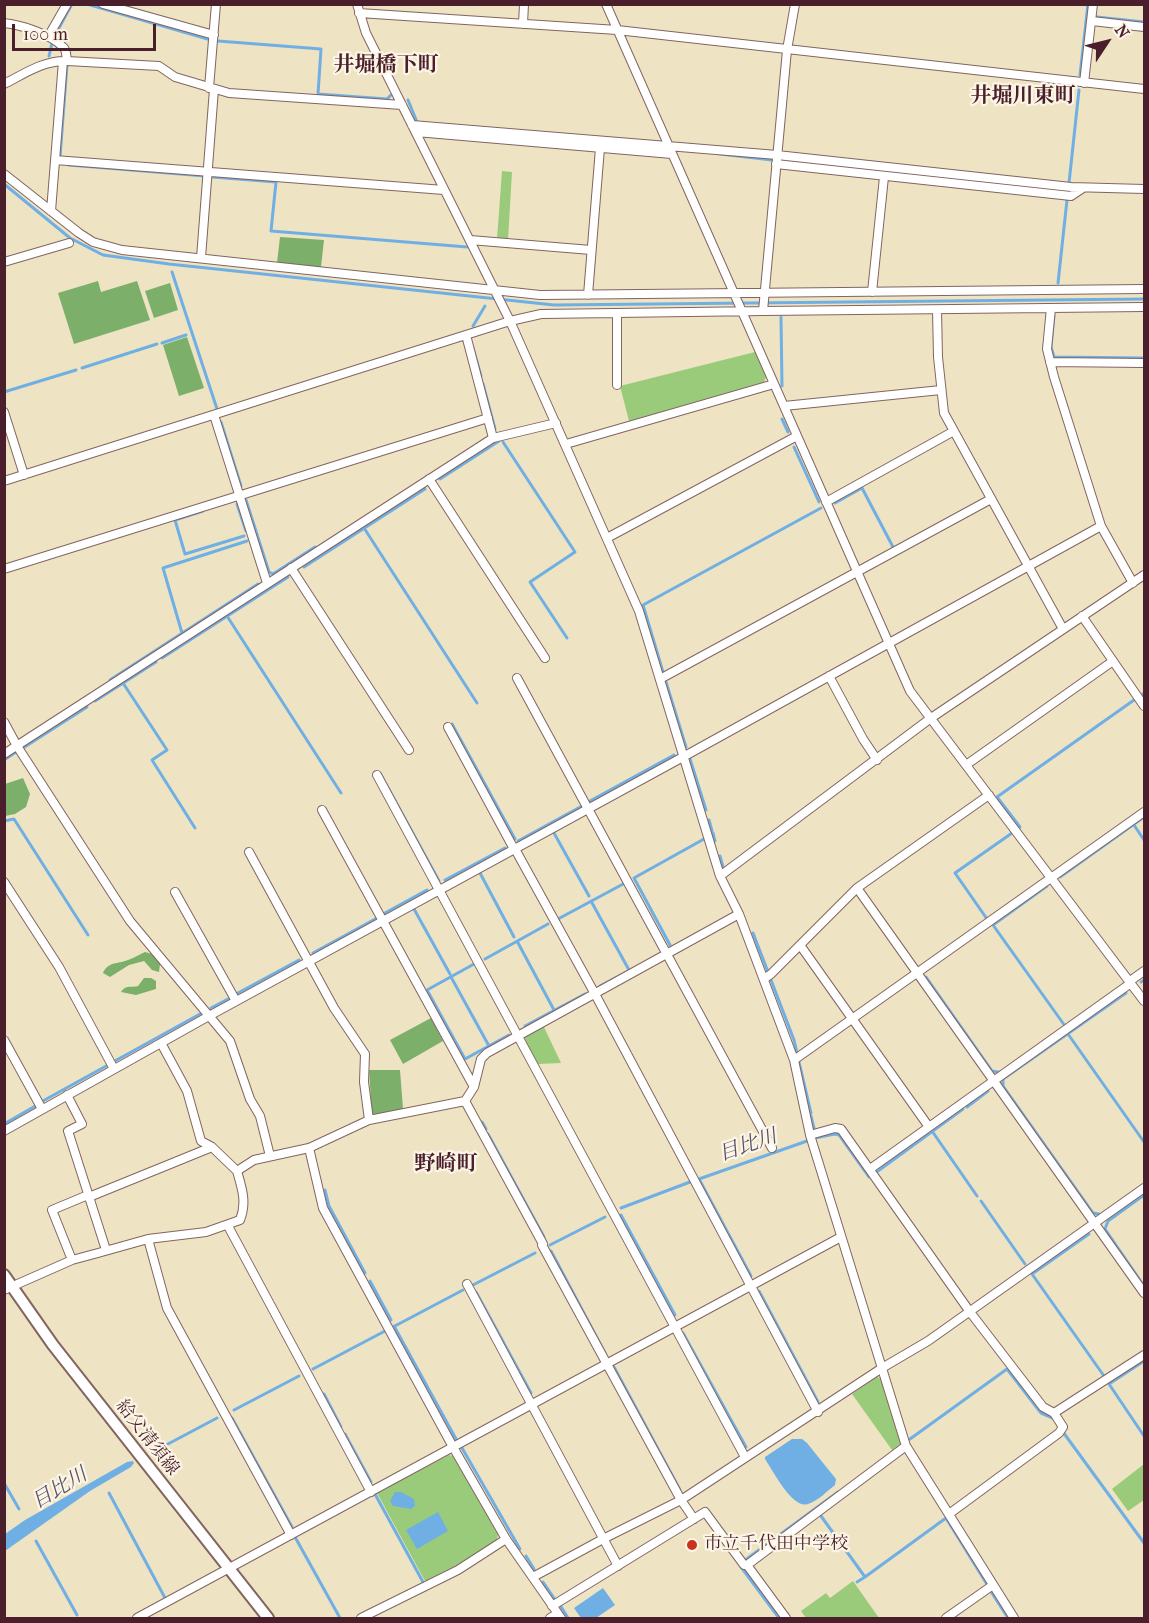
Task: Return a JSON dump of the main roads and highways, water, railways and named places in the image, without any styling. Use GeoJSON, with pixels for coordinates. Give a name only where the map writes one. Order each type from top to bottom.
{"type":"FeatureCollection","features":[{"type":"Feature","properties":{"kind":"main road","name":"給父清須線"},"geometry":{"type":"LineString","coordinates":[[4,1275],[8,1288],[268,1618]]}},
{"type":"Feature","properties":{"kind":"water"},"geometry":{"type":"Polygon","coordinates":[[[792,1439],[802,1439],[807,1443],[836,1479],[835,1485],[812,1503],[802,1504],[790,1496],[765,1459],[792,1439]]]}},
{"type":"Feature","properties":{"kind":"water"},"geometry":{"type":"Polygon","coordinates":[[[133,1461],[131,1467],[90,1491],[5,1551],[5,1534],[25,1520],[127,1462],[133,1461]]]}},
{"type":"Feature","properties":{"kind":"water"},"geometry":{"type":"Polygon","coordinates":[[[395,1492],[401,1492],[414,1499],[415,1506],[411,1509],[393,1506],[390,1501],[395,1492]]]}},
{"type":"Feature","properties":{"kind":"water"},"geometry":{"type":"Polygon","coordinates":[[[438,1512],[448,1531],[417,1549],[406,1530],[438,1512]]]}},
{"type":"Feature","properties":{"kind":"water"},"geometry":{"type":"Polygon","coordinates":[[[603,1588],[615,1605],[596,1618],[581,1618],[574,1608],[603,1588]]]}},
{"type":"Feature","properties":{"kind":"waterway"},"geometry":{"type":"LineString","coordinates":[[54,37],[72,4]]}},
{"type":"Feature","properties":{"kind":"waterway"},"geometry":{"type":"LineString","coordinates":[[87,4],[211,40]]}},
{"type":"Feature","properties":{"kind":"waterway"},"geometry":{"type":"LineString","coordinates":[[1080,75],[1088,4]]}},
{"type":"Feature","properties":{"kind":"waterway"},"geometry":{"type":"LineString","coordinates":[[1097,17],[1144,22]]}},
{"type":"Feature","properties":{"kind":"waterway"},"geometry":{"type":"LineString","coordinates":[[218,41],[321,49],[318,94],[387,99],[391,95]]}},
{"type":"Feature","properties":{"kind":"waterway"},"geometry":{"type":"LineString","coordinates":[[49,56],[52,43]]}},
{"type":"Feature","properties":{"kind":"waterway"},"geometry":{"type":"LineString","coordinates":[[60,157],[67,65]]}},
{"type":"Feature","properties":{"kind":"waterway"},"geometry":{"type":"LineString","coordinates":[[1069,183],[1079,90]]}},
{"type":"Feature","properties":{"kind":"waterway"},"geometry":{"type":"LineString","coordinates":[[408,100],[417,122]]}},
{"type":"Feature","properties":{"kind":"waterway"},"geometry":{"type":"LineString","coordinates":[[720,154],[772,160]]}},
{"type":"Feature","properties":{"kind":"waterway"},"geometry":{"type":"LineString","coordinates":[[783,161],[921,176]]}},
{"type":"Feature","properties":{"kind":"waterway"},"geometry":{"type":"LineString","coordinates":[[69,165],[205,176]]}},
{"type":"Feature","properties":{"kind":"waterway"},"geometry":{"type":"LineString","coordinates":[[212,177],[276,182],[271,231],[467,247]]}},
{"type":"Feature","properties":{"kind":"waterway"},"geometry":{"type":"LineString","coordinates":[[930,177],[1068,192]]}},
{"type":"Feature","properties":{"kind":"waterway"},"geometry":{"type":"LineString","coordinates":[[4,184],[70,238],[103,255],[554,305],[1144,299]]}},
{"type":"Feature","properties":{"kind":"waterway"},"geometry":{"type":"LineString","coordinates":[[1058,283],[1067,200]]}},
{"type":"Feature","properties":{"kind":"waterway"},"geometry":{"type":"LineString","coordinates":[[172,272],[217,409]]}},
{"type":"Feature","properties":{"kind":"waterway"},"geometry":{"type":"LineString","coordinates":[[473,326],[485,306]]}},
{"type":"Feature","properties":{"kind":"waterway"},"geometry":{"type":"LineString","coordinates":[[1054,315],[1051,347],[1054,357],[1144,358]]}},
{"type":"Feature","properties":{"kind":"waterway"},"geometry":{"type":"LineString","coordinates":[[781,317],[782,386]]}},
{"type":"Feature","properties":{"kind":"waterway"},"geometry":{"type":"LineString","coordinates":[[162,343],[186,335]]}},
{"type":"Feature","properties":{"kind":"waterway"},"geometry":{"type":"LineString","coordinates":[[82,368],[157,344]]}},
{"type":"Feature","properties":{"kind":"waterway"},"geometry":{"type":"LineString","coordinates":[[473,348],[481,376]]}},
{"type":"Feature","properties":{"kind":"waterway"},"geometry":{"type":"LineString","coordinates":[[4,392],[76,370]]}},
{"type":"Feature","properties":{"kind":"waterway"},"geometry":{"type":"LineString","coordinates":[[483,384],[495,429]]}},
{"type":"Feature","properties":{"kind":"waterway"},"geometry":{"type":"LineString","coordinates":[[782,419],[788,432]]}},
{"type":"Feature","properties":{"kind":"waterway"},"geometry":{"type":"LineString","coordinates":[[221,422],[241,486]]}},
{"type":"Feature","properties":{"kind":"waterway"},"geometry":{"type":"LineString","coordinates":[[440,479],[499,441]]}},
{"type":"Feature","properties":{"kind":"waterway"},"geometry":{"type":"LineString","coordinates":[[503,442],[575,552],[530,582],[567,638]]}},
{"type":"Feature","properties":{"kind":"waterway"},"geometry":{"type":"LineString","coordinates":[[794,447],[819,502]]}},
{"type":"Feature","properties":{"kind":"waterway"},"geometry":{"type":"LineString","coordinates":[[835,503],[862,488],[893,547]]}},
{"type":"Feature","properties":{"kind":"waterway"},"geometry":{"type":"LineString","coordinates":[[304,567],[425,489]]}},
{"type":"Feature","properties":{"kind":"waterway"},"geometry":{"type":"LineString","coordinates":[[246,500],[269,572],[273,574],[315,547]]}},
{"type":"Feature","properties":{"kind":"waterway"},"geometry":{"type":"LineString","coordinates":[[237,504],[246,531]]}},
{"type":"Feature","properties":{"kind":"waterway"},"geometry":{"type":"LineString","coordinates":[[663,672],[643,605],[821,508]]}},
{"type":"Feature","properties":{"kind":"waterway"},"geometry":{"type":"LineString","coordinates":[[203,511],[175,520],[185,554],[244,536]]}},
{"type":"Feature","properties":{"kind":"waterway"},"geometry":{"type":"LineString","coordinates":[[364,528],[477,703]]}},
{"type":"Feature","properties":{"kind":"waterway"},"geometry":{"type":"LineString","coordinates":[[182,633],[163,568],[247,541]]}},
{"type":"Feature","properties":{"kind":"waterway"},"geometry":{"type":"LineString","coordinates":[[162,658],[288,577]]}},
{"type":"Feature","properties":{"kind":"waterway"},"geometry":{"type":"LineString","coordinates":[[110,680],[258,584]]}},
{"type":"Feature","properties":{"kind":"waterway"},"geometry":{"type":"LineString","coordinates":[[227,616],[341,793]]}},
{"type":"Feature","properties":{"kind":"waterway"},"geometry":{"type":"LineString","coordinates":[[95,701],[156,662]]}},
{"type":"Feature","properties":{"kind":"waterway"},"geometry":{"type":"LineString","coordinates":[[666,682],[686,747]]}},
{"type":"Feature","properties":{"kind":"waterway"},"geometry":{"type":"LineString","coordinates":[[123,683],[167,750],[152,760],[195,828]]}},
{"type":"Feature","properties":{"kind":"waterway"},"geometry":{"type":"LineString","coordinates":[[1020,827],[997,797],[1134,700]]}},
{"type":"Feature","properties":{"kind":"waterway"},"geometry":{"type":"LineString","coordinates":[[23,748],[87,707]]}},
{"type":"Feature","properties":{"kind":"waterway"},"geometry":{"type":"LineString","coordinates":[[452,724],[515,839]]}},
{"type":"Feature","properties":{"kind":"waterway"},"geometry":{"type":"LineString","coordinates":[[4,760],[16,752]]}},
{"type":"Feature","properties":{"kind":"waterway"},"geometry":{"type":"LineString","coordinates":[[590,801],[674,755]]}},
{"type":"Feature","properties":{"kind":"waterway"},"geometry":{"type":"LineString","coordinates":[[690,759],[706,810]]}},
{"type":"Feature","properties":{"kind":"waterway"},"geometry":{"type":"LineString","coordinates":[[380,773],[439,881]]}},
{"type":"Feature","properties":{"kind":"waterway"},"geometry":{"type":"LineString","coordinates":[[518,841],[582,806]]}},
{"type":"Feature","properties":{"kind":"waterway"},"geometry":{"type":"LineString","coordinates":[[1060,877],[1144,817]]}},
{"type":"Feature","properties":{"kind":"waterway"},"geometry":{"type":"LineString","coordinates":[[4,821],[14,819],[88,935]]}},
{"type":"Feature","properties":{"kind":"waterway"},"geometry":{"type":"LineString","coordinates":[[709,820],[712,831]]}},
{"type":"Feature","properties":{"kind":"waterway"},"geometry":{"type":"LineString","coordinates":[[1134,825],[1144,840]]}},
{"type":"Feature","properties":{"kind":"waterway"},"geometry":{"type":"LineString","coordinates":[[554,833],[589,896]]}},
{"type":"Feature","properties":{"kind":"waterway"},"geometry":{"type":"LineString","coordinates":[[713,833],[715,841]]}},
{"type":"Feature","properties":{"kind":"waterway"},"geometry":{"type":"LineString","coordinates":[[987,919],[955,873],[1012,833]]}},
{"type":"Feature","properties":{"kind":"waterway"},"geometry":{"type":"LineString","coordinates":[[670,945],[634,878],[704,839]]}},
{"type":"Feature","properties":{"kind":"waterway"},"geometry":{"type":"LineString","coordinates":[[445,880],[505,848]]}},
{"type":"Feature","properties":{"kind":"waterway"},"geometry":{"type":"LineString","coordinates":[[720,856],[723,867]]}},
{"type":"Feature","properties":{"kind":"waterway"},"geometry":{"type":"LineString","coordinates":[[480,873],[514,937]]}},
{"type":"Feature","properties":{"kind":"waterway"},"geometry":{"type":"LineString","coordinates":[[558,919],[625,883]]}},
{"type":"Feature","properties":{"kind":"waterway"},"geometry":{"type":"LineString","coordinates":[[1047,886],[993,925],[1065,1026]]}},
{"type":"Feature","properties":{"kind":"waterway"},"geometry":{"type":"LineString","coordinates":[[385,913],[427,890]]}},
{"type":"Feature","properties":{"kind":"waterway"},"geometry":{"type":"LineString","coordinates":[[591,901],[629,970]]}},
{"type":"Feature","properties":{"kind":"waterway"},"geometry":{"type":"LineString","coordinates":[[414,909],[450,974]]}},
{"type":"Feature","properties":{"kind":"waterway"},"geometry":{"type":"LineString","coordinates":[[313,953],[377,918]]}},
{"type":"Feature","properties":{"kind":"waterway"},"geometry":{"type":"LineString","coordinates":[[485,959],[548,924]]}},
{"type":"Feature","properties":{"kind":"waterway"},"geometry":{"type":"LineString","coordinates":[[753,933],[768,972]]}},
{"type":"Feature","properties":{"kind":"waterway"},"geometry":{"type":"LineString","coordinates":[[517,941],[554,1010]]}},
{"type":"Feature","properties":{"kind":"waterway"},"geometry":{"type":"LineString","coordinates":[[238,993],[299,960]]}},
{"type":"Feature","properties":{"kind":"waterway"},"geometry":{"type":"LineString","coordinates":[[474,964],[427,990],[465,1059],[509,1035]]}},
{"type":"Feature","properties":{"kind":"waterway"},"geometry":{"type":"LineString","coordinates":[[600,986],[627,972]]}},
{"type":"Feature","properties":{"kind":"waterway"},"geometry":{"type":"LineString","coordinates":[[451,977],[489,1046]]}},
{"type":"Feature","properties":{"kind":"waterway"},"geometry":{"type":"LineString","coordinates":[[926,977],[992,1071],[998,1072]]}},
{"type":"Feature","properties":{"kind":"waterway"},"geometry":{"type":"LineString","coordinates":[[771,980],[797,1053]]}},
{"type":"Feature","properties":{"kind":"waterway"},"geometry":{"type":"LineString","coordinates":[[1099,1214],[1093,1213],[1003,1086],[1003,1079],[1126,993]]}},
{"type":"Feature","properties":{"kind":"waterway"},"geometry":{"type":"LineString","coordinates":[[525,1026],[585,994]]}},
{"type":"Feature","properties":{"kind":"waterway"},"geometry":{"type":"LineString","coordinates":[[211,1008],[228,999]]}},
{"type":"Feature","properties":{"kind":"waterway"},"geometry":{"type":"LineString","coordinates":[[113,1062],[200,1014]]}},
{"type":"Feature","properties":{"kind":"waterway"},"geometry":{"type":"LineString","coordinates":[[1068,1034],[1144,1142]]}},
{"type":"Feature","properties":{"kind":"waterway"},"geometry":{"type":"LineString","coordinates":[[799,1062],[811,1113]]}},
{"type":"Feature","properties":{"kind":"waterway"},"geometry":{"type":"LineString","coordinates":[[41,1102],[108,1065]]}},
{"type":"Feature","properties":{"kind":"waterway","name":"目比川"},"geometry":{"type":"LineString","coordinates":[[967,1107],[988,1091]]}},
{"type":"Feature","properties":{"kind":"waterway"},"geometry":{"type":"LineString","coordinates":[[4,1124],[37,1105]]}},
{"type":"Feature","properties":{"kind":"waterway","name":"目比川"},"geometry":{"type":"LineString","coordinates":[[878,1171],[963,1109]]}},
{"type":"Feature","properties":{"kind":"waterway"},"geometry":{"type":"LineString","coordinates":[[811,1116],[814,1128]]}},
{"type":"Feature","properties":{"kind":"waterway"},"geometry":{"type":"LineString","coordinates":[[482,1122],[486,1129]]}},
{"type":"Feature","properties":{"kind":"waterway"},"geometry":{"type":"LineString","coordinates":[[932,1131],[977,1196]]}},
{"type":"Feature","properties":{"kind":"waterway"},"geometry":{"type":"LineString","coordinates":[[488,1134],[544,1237]]}},
{"type":"Feature","properties":{"kind":"waterway","name":"目比川"},"geometry":{"type":"LineString","coordinates":[[815,1138],[839,1135],[869,1177],[871,1176]]}},
{"type":"Feature","properties":{"kind":"waterway","name":"目比川"},"geometry":{"type":"LineString","coordinates":[[751,1276],[699,1179],[807,1141]]}},
{"type":"Feature","properties":{"kind":"waterway","name":"目比川"},"geometry":{"type":"LineString","coordinates":[[621,1208],[690,1182]]}},
{"type":"Feature","properties":{"kind":"waterway"},"geometry":{"type":"LineString","coordinates":[[325,1190],[329,1206],[365,1273]]}},
{"type":"Feature","properties":{"kind":"waterway"},"geometry":{"type":"LineString","coordinates":[[1144,1195],[1108,1221],[1105,1229],[1144,1286]]}},
{"type":"Feature","properties":{"kind":"waterway"},"geometry":{"type":"LineString","coordinates":[[981,1201],[1025,1264]]}},
{"type":"Feature","properties":{"kind":"waterway"},"geometry":{"type":"LineString","coordinates":[[621,1215],[675,1315]]}},
{"type":"Feature","properties":{"kind":"waterway","name":"目比川"},"geometry":{"type":"LineString","coordinates":[[550,1245],[605,1217]]}},
{"type":"Feature","properties":{"kind":"waterway"},"geometry":{"type":"LineString","coordinates":[[1089,1234],[1032,1274],[1104,1376]]}},
{"type":"Feature","properties":{"kind":"waterway"},"geometry":{"type":"LineString","coordinates":[[551,1251],[605,1353]]}},
{"type":"Feature","properties":{"kind":"waterway","name":"目比川"},"geometry":{"type":"LineString","coordinates":[[471,1286],[535,1253]]}},
{"type":"Feature","properties":{"kind":"waterway"},"geometry":{"type":"LineString","coordinates":[[370,1281],[391,1320]]}},
{"type":"Feature","properties":{"kind":"waterway","name":"目比川"},"geometry":{"type":"LineString","coordinates":[[393,1327],[463,1290]]}},
{"type":"Feature","properties":{"kind":"waterway"},"geometry":{"type":"LineString","coordinates":[[759,1291],[818,1402]]}},
{"type":"Feature","properties":{"kind":"waterway"},"geometry":{"type":"LineString","coordinates":[[476,1292],[531,1393]]}},
{"type":"Feature","properties":{"kind":"waterway"},"geometry":{"type":"LineString","coordinates":[[394,1326],[456,1439]]}},
{"type":"Feature","properties":{"kind":"waterway","name":"目比川"},"geometry":{"type":"LineString","coordinates":[[313,1369],[385,1331]]}},
{"type":"Feature","properties":{"kind":"waterway"},"geometry":{"type":"LineString","coordinates":[[683,1333],[746,1447]]}},
{"type":"Feature","properties":{"kind":"waterway"},"geometry":{"type":"LineString","coordinates":[[1144,1361],[1109,1384],[1144,1436]]}},
{"type":"Feature","properties":{"kind":"waterway"},"geometry":{"type":"LineString","coordinates":[[614,1367],[680,1490]]}},
{"type":"Feature","properties":{"kind":"waterway"},"geometry":{"type":"LineString","coordinates":[[910,1439],[1007,1369],[1041,1413],[1055,1419]]}},
{"type":"Feature","properties":{"kind":"waterway","name":"目比川"},"geometry":{"type":"LineString","coordinates":[[234,1410],[299,1376]]}},
{"type":"Feature","properties":{"kind":"waterway"},"geometry":{"type":"LineString","coordinates":[[324,1394],[341,1427]]}},
{"type":"Feature","properties":{"kind":"waterway","name":"目比川"},"geometry":{"type":"LineString","coordinates":[[151,1453],[217,1418]]}},
{"type":"Feature","properties":{"kind":"waterway"},"geometry":{"type":"LineString","coordinates":[[232,1418],[292,1527]]}},
{"type":"Feature","properties":{"kind":"waterway"},"geometry":{"type":"LineString","coordinates":[[1063,1432],[1144,1543]]}},
{"type":"Feature","properties":{"kind":"waterway"},"geometry":{"type":"LineString","coordinates":[[345,1434],[371,1482]]}},
{"type":"Feature","properties":{"kind":"waterway"},"geometry":{"type":"LineString","coordinates":[[462,1448],[520,1549]]}},
{"type":"Feature","properties":{"kind":"waterway"},"geometry":{"type":"LineString","coordinates":[[4,1483],[19,1509]]}},
{"type":"Feature","properties":{"kind":"waterway"},"geometry":{"type":"LineString","coordinates":[[744,1561],[838,1492]]}},
{"type":"Feature","properties":{"kind":"waterway"},"geometry":{"type":"LineString","coordinates":[[109,1493],[165,1598]]}},
{"type":"Feature","properties":{"kind":"waterway"},"geometry":{"type":"LineString","coordinates":[[375,1494],[423,1582]]}},
{"type":"Feature","properties":{"kind":"waterway"},"geometry":{"type":"LineString","coordinates":[[821,1516],[865,1577],[857,1582]]}},
{"type":"Feature","properties":{"kind":"waterway"},"geometry":{"type":"LineString","coordinates":[[865,1577],[946,1518],[988,1586]]}},
{"type":"Feature","properties":{"kind":"waterway"},"geometry":{"type":"LineString","coordinates":[[295,1537],[340,1618]]}},
{"type":"Feature","properties":{"kind":"waterway"},"geometry":{"type":"LineString","coordinates":[[36,1541],[77,1615]]}},
{"type":"Feature","properties":{"kind":"waterway"},"geometry":{"type":"LineString","coordinates":[[526,1556],[534,1569]]}},
{"type":"Feature","properties":{"kind":"waterway"},"geometry":{"type":"LineString","coordinates":[[741,1567],[779,1618]]}},
{"type":"Feature","properties":{"kind":"waterway"},"geometry":{"type":"LineString","coordinates":[[543,1582],[556,1601]]}},
{"type":"Feature","properties":{"kind":"waterway"},"geometry":{"type":"LineString","coordinates":[[990,1590],[1008,1618]]}},
{"type":"Feature","properties":{"kind":"waterway"},"geometry":{"type":"LineString","coordinates":[[560,1605],[568,1618]]}},
{"type":"Feature","properties":{"kind":"place","name":"市立千代田中学校"},"geometry":{"type":"Point","coordinates":[692,1545]}},
{"type":"Feature","properties":{"kind":"district","name":"井堀橋下町"},"geometry":{"type":"Point","coordinates":[386,66]}},
{"type":"Feature","properties":{"kind":"district","name":"井堀川東町"},"geometry":{"type":"Point","coordinates":[1023,97]}},
{"type":"Feature","properties":{"kind":"district","name":"野崎町"},"geometry":{"type":"Point","coordinates":[446,1165]}}]}
